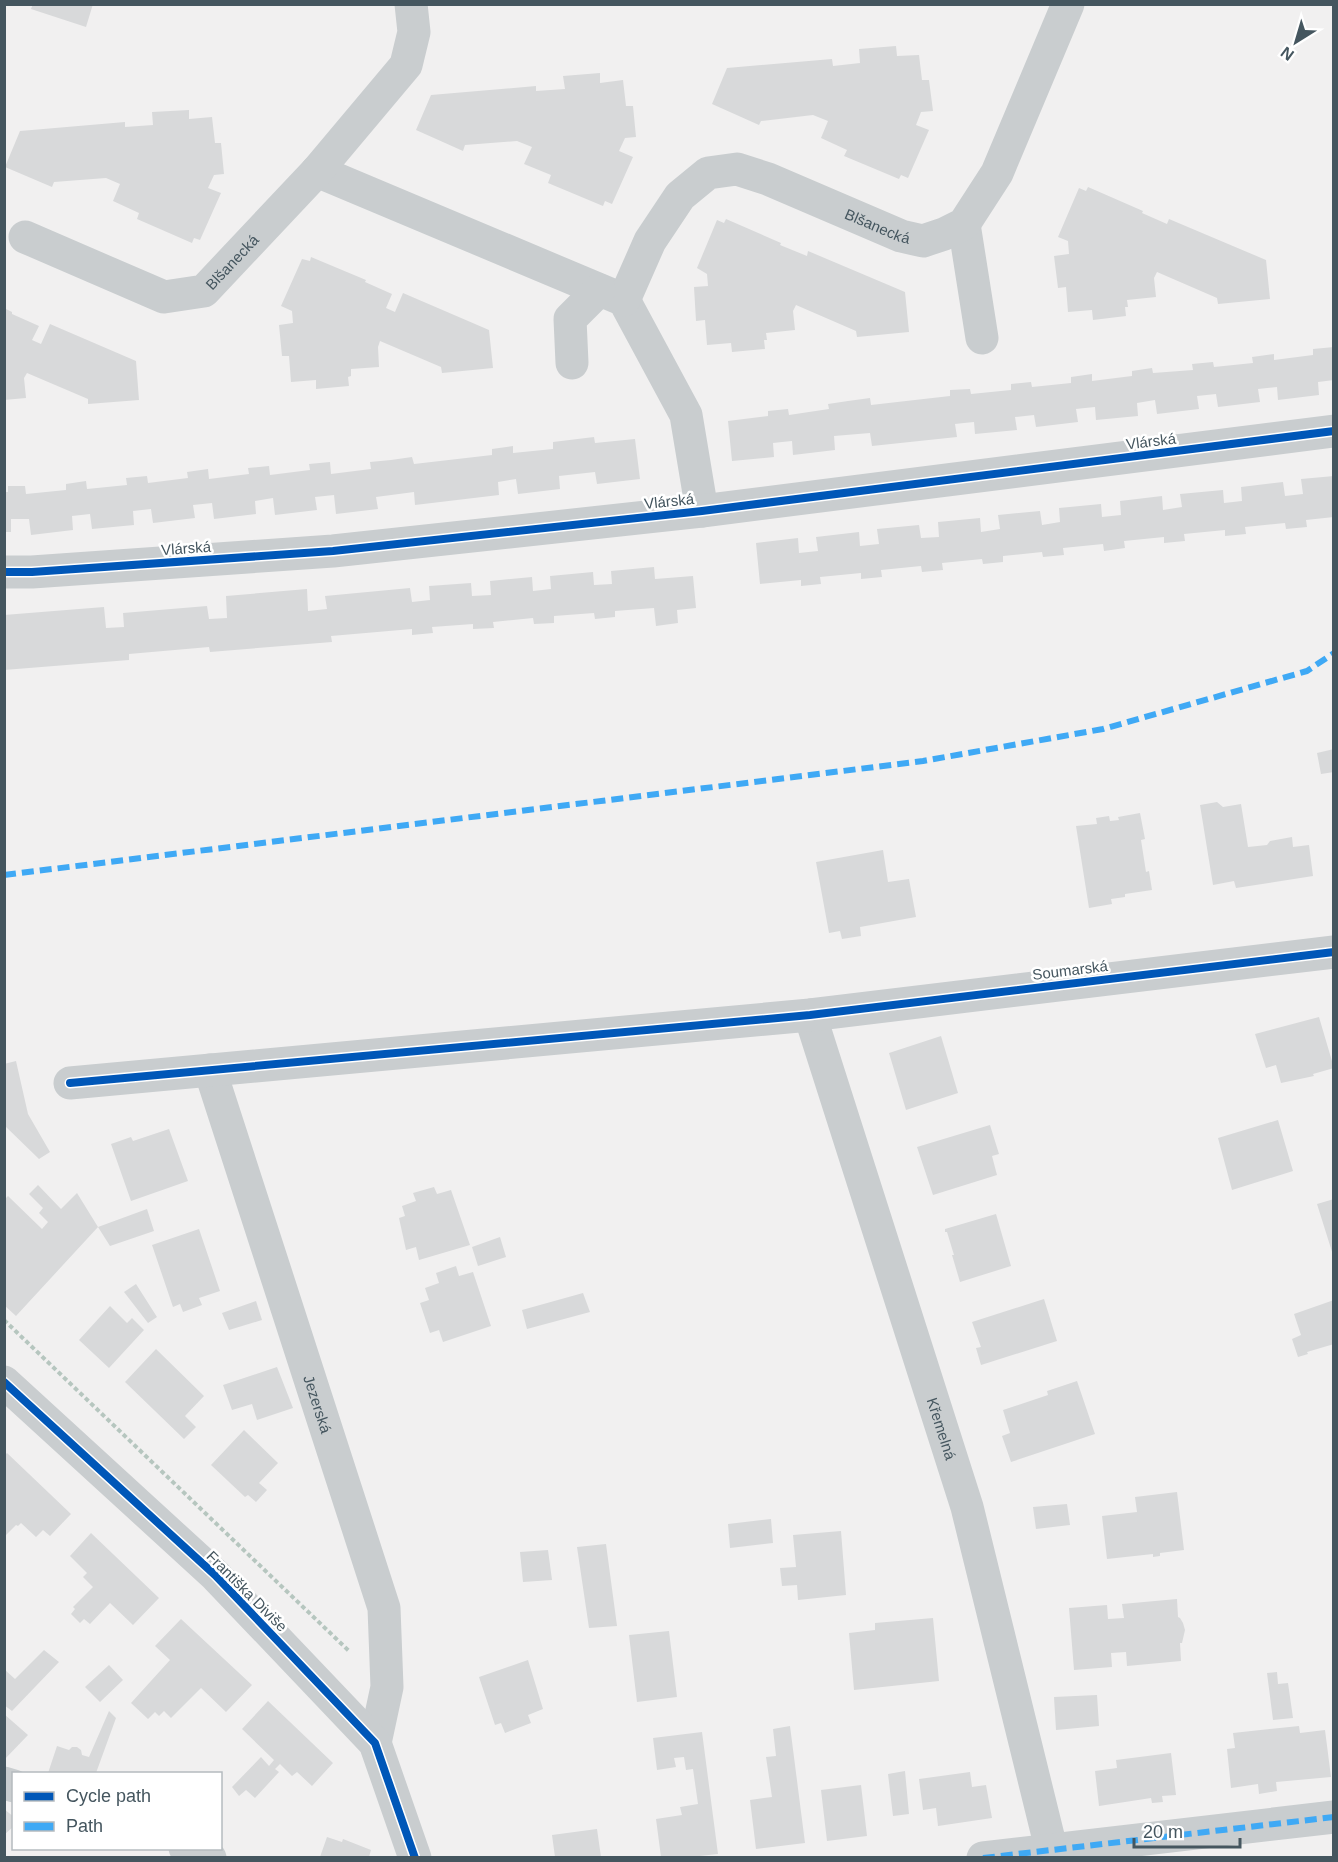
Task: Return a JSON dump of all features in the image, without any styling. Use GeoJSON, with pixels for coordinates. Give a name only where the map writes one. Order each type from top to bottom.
{"type":"FeatureCollection","features":[{"type":"Feature","properties":{"kind":"street","name":"Blšanecká"},"geometry":{"type":"LineString","coordinates":[[25,237],[164,297],[204,291],[317,171],[406,65],[414,32],[411,4]]}},
{"type":"Feature","properties":{"kind":"street"},"geometry":{"type":"LineString","coordinates":[[982,338],[964,224],[997,173],[1068,4]]}},
{"type":"Feature","properties":{"kind":"street","name":"Blšanecká"},"geometry":{"type":"LineString","coordinates":[[612,295],[680,196],[708,173],[737,169],[768,179],[901,236],[923,241],[964,224]]}},
{"type":"Feature","properties":{"kind":"street"},"geometry":{"type":"LineString","coordinates":[[317,171],[612,295],[686,415],[702,511]]}},
{"type":"Feature","properties":{"kind":"street"},"geometry":{"type":"LineString","coordinates":[[572,363],[570,319],[612,295]]}},
{"type":"Feature","properties":{"kind":"street","name":"Vlárská"},"geometry":{"type":"LineString","coordinates":[[4,572],[333,551],[702,511],[1334,431]]}},
{"type":"Feature","properties":{"kind":"street","name":"Soumarská"},"geometry":{"type":"LineString","coordinates":[[70,1083],[810,1015],[1334,952]]}},
{"type":"Feature","properties":{"kind":"street","name":"Křemelná"},"geometry":{"type":"LineString","coordinates":[[810,1015],[967,1507],[1051,1848]]}},
{"type":"Feature","properties":{"kind":"street","name":"Jezerská"},"geometry":{"type":"LineString","coordinates":[[210,1070],[384,1608],[387,1687],[375,1743]]}},
{"type":"Feature","properties":{"kind":"street","name":"Františka Diviše"},"geometry":{"type":"LineString","coordinates":[[8,1393],[215,1575],[375,1743],[415,1857]]}},
{"type":"Feature","properties":{"kind":"street"},"geometry":{"type":"LineString","coordinates":[[983,1857],[1334,1816]]}},
{"type":"Feature","properties":{"kind":"street"},"geometry":{"type":"LineString","coordinates":[[191,1850],[210,1857]]}},
{"type":"Feature","properties":{"kind":"path"},"geometry":{"type":"LineString","coordinates":[[4,1320],[387,1687]]}},
{"type":"Feature","properties":{"kind":"building"},"geometry":{"type":"Polygon","coordinates":[[[33,4],[93,4],[86,27],[31,9],[33,4]]]}},
{"type":"Feature","properties":{"kind":"building"},"geometry":{"type":"Polygon","coordinates":[[[896,46],[897,56],[919,55],[922,80],[929,80],[933,111],[921,112],[916,125],[929,130],[908,178],[901,175],[899,179],[844,156],[847,150],[821,138],[828,121],[813,115],[761,121],[759,125],[712,104],[727,68],[832,59],[833,66],[860,63],[859,49],[896,46]]]}},
{"type":"Feature","properties":{"kind":"building"},"geometry":{"type":"Polygon","coordinates":[[[600,73],[600,83],[623,80],[626,106],[633,106],[636,137],[625,138],[619,151],[633,157],[612,204],[605,201],[603,206],[548,183],[551,175],[524,164],[532,147],[517,141],[465,145],[463,151],[416,130],[431,95],[536,86],[536,91],[565,89],[563,76],[600,73]]]}},
{"type":"Feature","properties":{"kind":"building"},"geometry":{"type":"Polygon","coordinates":[[[189,110],[189,119],[212,117],[215,143],[221,143],[224,174],[214,175],[208,188],[221,193],[200,240],[194,238],[192,243],[137,219],[139,213],[113,201],[120,184],[106,178],[54,182],[52,187],[5,167],[20,131],[125,122],[125,127],[153,125],[152,112],[189,110]]]}},
{"type":"Feature","properties":{"kind":"building"},"geometry":{"type":"Polygon","coordinates":[[[1088,187],[1167,224],[1169,219],[1266,260],[1270,299],[1218,304],[1217,298],[1157,272],[1154,278],[1156,297],[1127,300],[1126,316],[1093,320],[1092,310],[1068,312],[1066,287],[1058,288],[1054,256],[1069,254],[1068,241],[1058,237],[1079,188],[1086,191],[1088,187]]]}},
{"type":"Feature","properties":{"kind":"building"},"geometry":{"type":"Polygon","coordinates":[[[726,219],[781,243],[780,245],[807,256],[808,251],[905,292],[909,332],[857,337],[856,331],[796,305],[793,311],[795,330],[766,333],[765,349],[732,352],[731,343],[707,345],[705,320],[696,321],[694,287],[708,286],[707,274],[697,268],[717,220],[724,223],[726,219]]]}},
{"type":"Feature","properties":{"kind":"building"},"geometry":{"type":"Polygon","coordinates":[[[311,257],[366,280],[365,282],[392,294],[386,308],[395,312],[403,293],[489,330],[493,368],[442,373],[441,367],[380,341],[379,367],[351,369],[351,376],[348,377],[349,386],[316,389],[316,380],[291,382],[289,356],[282,356],[279,325],[293,323],[292,311],[281,306],[302,259],[310,261],[311,257]]]}},
{"type":"Feature","properties":{"kind":"building"},"geometry":{"type":"Polygon","coordinates":[[[4,308],[39,326],[32,340],[41,344],[50,324],[136,361],[139,400],[88,404],[88,399],[27,373],[24,378],[26,398],[4,400],[4,308]]]}},
{"type":"Feature","properties":{"kind":"building"},"geometry":{"type":"Polygon","coordinates":[[[1334,347],[1334,380],[1318,382],[1319,395],[1278,400],[1277,387],[1258,389],[1260,402],[1218,407],[1216,394],[1197,396],[1199,409],[1157,414],[1155,400],[1137,403],[1138,416],[1096,420],[1095,407],[1076,409],[1078,422],[1036,427],[1034,415],[1015,417],[1017,430],[975,434],[974,422],[964,423],[955,424],[957,437],[872,446],[870,433],[834,436],[835,450],[793,455],[792,441],[782,442],[773,443],[774,457],[732,461],[728,421],[768,416],[768,411],[788,409],[789,415],[829,409],[828,404],[870,398],[871,405],[950,396],[950,390],[970,389],[971,394],[1011,390],[1011,384],[1031,382],[1032,387],[1071,383],[1071,377],[1092,374],[1092,381],[1132,376],[1132,371],[1152,368],[1153,373],[1193,370],[1192,364],[1213,362],[1214,367],[1253,363],[1252,357],[1274,354],[1274,360],[1313,355],[1313,349],[1334,347]]]}},
{"type":"Feature","properties":{"kind":"building"},"geometry":{"type":"Polygon","coordinates":[[[594,437],[595,443],[635,439],[640,479],[597,484],[595,472],[559,476],[560,489],[518,494],[516,479],[498,482],[499,495],[415,505],[414,492],[376,497],[378,509],[336,514],[334,495],[315,497],[317,510],[275,515],[273,498],[255,501],[256,514],[214,519],[212,503],[193,505],[195,518],[153,523],[151,509],[133,511],[134,525],[92,529],[90,514],[72,516],[73,530],[31,535],[29,519],[11,519],[11,532],[4,532],[4,492],[8,492],[8,486],[25,486],[26,494],[66,490],[66,484],[86,481],[87,489],[127,485],[126,478],[147,476],[148,483],[188,478],[187,472],[208,469],[209,479],[249,474],[248,468],[269,466],[270,475],[310,470],[309,464],[330,462],[331,474],[371,469],[370,462],[412,457],[414,464],[492,455],[492,449],[513,446],[513,453],[553,449],[553,442],[594,437]]]}},
{"type":"Feature","properties":{"kind":"building"},"geometry":{"type":"Polygon","coordinates":[[[1334,476],[1334,517],[1306,520],[1307,527],[1286,529],[1285,523],[1245,527],[1246,534],[1225,536],[1225,530],[1184,534],[1185,541],[1164,543],[1164,537],[1124,541],[1125,548],[1104,551],[1103,544],[1063,548],[1064,555],[1043,557],[1042,552],[1003,556],[1003,562],[983,564],[982,559],[942,563],[943,570],[922,572],[921,566],[881,570],[882,577],[861,579],[861,573],[820,577],[821,584],[801,586],[801,580],[760,584],[756,543],[798,538],[799,553],[818,551],[816,537],[859,532],[860,546],[879,544],[877,529],[919,525],[921,538],[939,537],[938,522],[980,518],[981,532],[1000,529],[998,515],[1040,511],[1042,525],[1060,522],[1059,508],[1101,504],[1102,517],[1121,515],[1120,501],[1162,496],[1163,510],[1182,507],[1180,494],[1223,490],[1224,503],[1242,501],[1241,487],[1283,482],[1285,496],[1303,494],[1301,479],[1334,476]]]}},
{"type":"Feature","properties":{"kind":"building"},"geometry":{"type":"Polygon","coordinates":[[[654,567],[655,579],[693,576],[696,608],[677,610],[678,623],[656,626],[654,608],[615,611],[615,617],[595,619],[594,613],[554,616],[554,623],[534,624],[533,618],[493,622],[494,628],[473,629],[473,624],[432,627],[433,633],[412,635],[412,629],[331,636],[332,642],[210,652],[209,647],[129,654],[129,660],[4,670],[4,615],[104,607],[106,628],[124,627],[123,613],[207,606],[209,619],[227,618],[226,596],[307,589],[308,611],[327,609],[325,596],[410,588],[412,602],[430,600],[429,586],[471,583],[472,596],[491,595],[490,581],[532,577],[533,591],[551,589],[550,576],[593,572],[594,585],[612,584],[611,571],[654,567]]]}},
{"type":"Feature","properties":{"kind":"building"},"geometry":{"type":"Polygon","coordinates":[[[1334,749],[1334,772],[1321,774],[1317,753],[1334,749]]]}},
{"type":"Feature","properties":{"kind":"building"},"geometry":{"type":"Polygon","coordinates":[[[1217,802],[1223,807],[1241,804],[1248,847],[1267,845],[1270,841],[1292,837],[1293,847],[1309,845],[1313,876],[1236,888],[1234,881],[1213,885],[1200,805],[1217,802]]]}},
{"type":"Feature","properties":{"kind":"building"},"geometry":{"type":"Polygon","coordinates":[[[1140,813],[1145,839],[1141,840],[1146,872],[1149,871],[1152,890],[1125,894],[1125,897],[1111,899],[1112,904],[1089,908],[1076,826],[1097,824],[1096,818],[1109,816],[1110,821],[1119,820],[1118,817],[1140,813]]]}},
{"type":"Feature","properties":{"kind":"building"},"geometry":{"type":"Polygon","coordinates":[[[883,850],[888,882],[909,879],[916,917],[860,927],[861,936],[842,939],[840,931],[829,933],[816,862],[883,850]]]}},
{"type":"Feature","properties":{"kind":"building"},"geometry":{"type":"Polygon","coordinates":[[[1319,1017],[1334,1068],[1313,1074],[1314,1076],[1281,1083],[1276,1065],[1266,1068],[1255,1034],[1319,1017]]]}},
{"type":"Feature","properties":{"kind":"building"},"geometry":{"type":"Polygon","coordinates":[[[941,1036],[958,1093],[906,1110],[889,1053],[941,1036]]]}},
{"type":"Feature","properties":{"kind":"building"},"geometry":{"type":"Polygon","coordinates":[[[16,1061],[28,1114],[50,1152],[39,1159],[4,1125],[4,1064],[16,1061]]]}},
{"type":"Feature","properties":{"kind":"building"},"geometry":{"type":"Polygon","coordinates":[[[1278,1120],[1293,1171],[1232,1190],[1218,1138],[1278,1120]]]}},
{"type":"Feature","properties":{"kind":"building"},"geometry":{"type":"Polygon","coordinates":[[[990,1125],[999,1154],[992,1156],[997,1175],[933,1195],[917,1147],[990,1125]]]}},
{"type":"Feature","properties":{"kind":"building"},"geometry":{"type":"Polygon","coordinates":[[[169,1129],[188,1181],[131,1201],[111,1144],[131,1137],[133,1141],[169,1129]]]}},
{"type":"Feature","properties":{"kind":"building"},"geometry":{"type":"Polygon","coordinates":[[[38,1185],[61,1209],[77,1193],[98,1227],[16,1316],[4,1305],[4,1200],[8,1196],[42,1229],[48,1222],[39,1213],[43,1208],[29,1194],[38,1185]]]}},
{"type":"Feature","properties":{"kind":"building"},"geometry":{"type":"Polygon","coordinates":[[[434,1187],[437,1194],[451,1190],[470,1245],[419,1260],[416,1247],[406,1250],[399,1218],[405,1216],[402,1206],[416,1201],[413,1193],[434,1187]]]}},
{"type":"Feature","properties":{"kind":"building"},"geometry":{"type":"Polygon","coordinates":[[[1334,1199],[1334,1254],[1333,1255],[1317,1204],[1334,1199]]]}},
{"type":"Feature","properties":{"kind":"building"},"geometry":{"type":"Polygon","coordinates":[[[147,1209],[154,1231],[110,1246],[98,1227],[147,1209]]]}},
{"type":"Feature","properties":{"kind":"building"},"geometry":{"type":"Polygon","coordinates":[[[996,1214],[1011,1266],[960,1282],[945,1229],[996,1214]]]}},
{"type":"Feature","properties":{"kind":"building"},"geometry":{"type":"Polygon","coordinates":[[[199,1229],[220,1291],[199,1298],[202,1305],[183,1312],[180,1304],[173,1307],[152,1245],[199,1229]]]}},
{"type":"Feature","properties":{"kind":"building"},"geometry":{"type":"Polygon","coordinates":[[[500,1237],[506,1257],[478,1266],[472,1247],[500,1237]]]}},
{"type":"Feature","properties":{"kind":"building"},"geometry":{"type":"Polygon","coordinates":[[[456,1266],[459,1276],[473,1272],[491,1326],[443,1342],[439,1330],[430,1333],[420,1303],[429,1300],[425,1288],[439,1283],[436,1273],[456,1266]]]}},
{"type":"Feature","properties":{"kind":"building"},"geometry":{"type":"Polygon","coordinates":[[[136,1284],[157,1317],[148,1323],[124,1292],[136,1284]]]}},
{"type":"Feature","properties":{"kind":"building"},"geometry":{"type":"Polygon","coordinates":[[[583,1293],[590,1312],[527,1329],[522,1310],[583,1293]]]}},
{"type":"Feature","properties":{"kind":"building"},"geometry":{"type":"Polygon","coordinates":[[[1044,1299],[1057,1341],[981,1365],[976,1348],[981,1347],[972,1322],[1044,1299]]]}},
{"type":"Feature","properties":{"kind":"building"},"geometry":{"type":"Polygon","coordinates":[[[1334,1300],[1334,1344],[1298,1357],[1292,1339],[1301,1335],[1294,1314],[1334,1300]]]}},
{"type":"Feature","properties":{"kind":"building"},"geometry":{"type":"Polygon","coordinates":[[[256,1301],[262,1320],[229,1330],[222,1313],[256,1301]]]}},
{"type":"Feature","properties":{"kind":"building"},"geometry":{"type":"Polygon","coordinates":[[[110,1306],[127,1323],[132,1318],[144,1330],[109,1368],[79,1340],[110,1306]]]}},
{"type":"Feature","properties":{"kind":"building"},"geometry":{"type":"Polygon","coordinates":[[[156,1349],[204,1396],[185,1416],[196,1427],[184,1439],[125,1382],[156,1349]]]}},
{"type":"Feature","properties":{"kind":"building"},"geometry":{"type":"Polygon","coordinates":[[[277,1367],[293,1408],[257,1420],[252,1404],[232,1410],[223,1385],[277,1367]]]}},
{"type":"Feature","properties":{"kind":"building"},"geometry":{"type":"Polygon","coordinates":[[[1077,1381],[1095,1434],[1011,1462],[1002,1436],[1010,1433],[1003,1410],[1048,1395],[1047,1391],[1077,1381]]]}},
{"type":"Feature","properties":{"kind":"building"},"geometry":{"type":"Polygon","coordinates":[[[244,1430],[278,1463],[259,1483],[267,1490],[256,1502],[248,1495],[245,1497],[211,1465],[244,1430]]]}},
{"type":"Feature","properties":{"kind":"building"},"geometry":{"type":"Polygon","coordinates":[[[7,1453],[71,1514],[50,1536],[43,1530],[36,1537],[21,1523],[4,1537],[4,1456],[7,1453]]]}},
{"type":"Feature","properties":{"kind":"building"},"geometry":{"type":"Polygon","coordinates":[[[1177,1492],[1184,1550],[1160,1553],[1160,1556],[1153,1557],[1153,1554],[1107,1559],[1102,1516],[1137,1512],[1135,1497],[1177,1492]]]}},
{"type":"Feature","properties":{"kind":"building"},"geometry":{"type":"Polygon","coordinates":[[[1067,1504],[1070,1525],[1036,1529],[1033,1507],[1067,1504]]]}},
{"type":"Feature","properties":{"kind":"building"},"geometry":{"type":"Polygon","coordinates":[[[771,1519],[773,1543],[730,1548],[728,1524],[771,1519]]]}},
{"type":"Feature","properties":{"kind":"building"},"geometry":{"type":"Polygon","coordinates":[[[841,1531],[846,1595],[798,1600],[797,1585],[782,1586],[780,1568],[796,1567],[793,1535],[841,1531]]]}},
{"type":"Feature","properties":{"kind":"building"},"geometry":{"type":"Polygon","coordinates":[[[91,1533],[159,1598],[133,1625],[110,1603],[90,1624],[84,1619],[80,1623],[71,1614],[75,1609],[73,1607],[93,1587],[83,1577],[87,1573],[70,1556],[91,1533]]]}},
{"type":"Feature","properties":{"kind":"building"},"geometry":{"type":"Polygon","coordinates":[[[606,1544],[617,1626],[589,1628],[577,1547],[606,1544]]]}},
{"type":"Feature","properties":{"kind":"building"},"geometry":{"type":"Polygon","coordinates":[[[548,1550],[552,1580],[523,1582],[520,1552],[548,1550]]]}},
{"type":"Feature","properties":{"kind":"building"},"geometry":{"type":"Polygon","coordinates":[[[1177,1599],[1178,1617],[1185,1630],[1182,1643],[1180,1643],[1181,1661],[1127,1666],[1126,1652],[1111,1653],[1112,1667],[1074,1670],[1069,1608],[1107,1605],[1108,1619],[1124,1618],[1122,1604],[1177,1599]]]}},
{"type":"Feature","properties":{"kind":"building"},"geometry":{"type":"Polygon","coordinates":[[[933,1618],[939,1681],[854,1690],[849,1633],[875,1630],[875,1623],[933,1618]]]}},
{"type":"Feature","properties":{"kind":"building"},"geometry":{"type":"Polygon","coordinates":[[[181,1619],[252,1685],[226,1712],[201,1688],[171,1718],[164,1711],[159,1716],[155,1712],[148,1719],[131,1703],[170,1660],[155,1646],[181,1619]]]}},
{"type":"Feature","properties":{"kind":"building"},"geometry":{"type":"Polygon","coordinates":[[[669,1631],[677,1697],[637,1702],[629,1635],[669,1631]]]}},
{"type":"Feature","properties":{"kind":"building"},"geometry":{"type":"Polygon","coordinates":[[[44,1650],[59,1662],[12,1711],[4,1705],[4,1669],[15,1679],[44,1650]]]}},
{"type":"Feature","properties":{"kind":"building"},"geometry":{"type":"Polygon","coordinates":[[[528,1660],[543,1709],[528,1715],[531,1723],[505,1733],[501,1723],[495,1725],[479,1677],[528,1660]]]}},
{"type":"Feature","properties":{"kind":"building"},"geometry":{"type":"Polygon","coordinates":[[[109,1665],[123,1680],[100,1702],[85,1687],[109,1665]]]}},
{"type":"Feature","properties":{"kind":"building"},"geometry":{"type":"Polygon","coordinates":[[[1277,1672],[1278,1684],[1288,1683],[1293,1718],[1273,1720],[1267,1673],[1277,1672]]]}},
{"type":"Feature","properties":{"kind":"building"},"geometry":{"type":"Polygon","coordinates":[[[1097,1695],[1099,1726],[1056,1730],[1054,1697],[1097,1695]]]}},
{"type":"Feature","properties":{"kind":"building"},"geometry":{"type":"Polygon","coordinates":[[[268,1701],[333,1763],[312,1786],[297,1772],[292,1776],[280,1764],[275,1769],[279,1772],[255,1798],[246,1790],[239,1796],[232,1787],[261,1757],[269,1766],[274,1760],[242,1729],[268,1701]]]}},
{"type":"Feature","properties":{"kind":"building"},"geometry":{"type":"Polygon","coordinates":[[[109,1711],[116,1718],[96,1772],[48,1772],[57,1746],[69,1750],[77,1747],[81,1750],[82,1755],[89,1757],[109,1711]]]}},
{"type":"Feature","properties":{"kind":"building"},"geometry":{"type":"Polygon","coordinates":[[[4,1714],[28,1735],[4,1760],[4,1714]]]}},
{"type":"Feature","properties":{"kind":"building"},"geometry":{"type":"Polygon","coordinates":[[[790,1726],[805,1843],[756,1849],[750,1800],[772,1797],[766,1757],[776,1756],[773,1729],[790,1726]]]}},
{"type":"Feature","properties":{"kind":"building"},"geometry":{"type":"Polygon","coordinates":[[[1299,1726],[1300,1733],[1325,1730],[1331,1777],[1276,1782],[1277,1791],[1259,1794],[1258,1784],[1231,1788],[1227,1749],[1235,1748],[1233,1733],[1299,1726]]]}},
{"type":"Feature","properties":{"kind":"building"},"geometry":{"type":"Polygon","coordinates":[[[702,1732],[718,1854],[661,1857],[656,1819],[682,1815],[680,1807],[698,1804],[693,1769],[686,1770],[684,1757],[674,1758],[676,1767],[657,1770],[653,1738],[702,1732]]]}},
{"type":"Feature","properties":{"kind":"building"},"geometry":{"type":"Polygon","coordinates":[[[1171,1753],[1176,1795],[1162,1796],[1163,1802],[1152,1803],[1151,1798],[1099,1806],[1095,1771],[1117,1768],[1116,1760],[1171,1753]]]}},
{"type":"Feature","properties":{"kind":"building"},"geometry":{"type":"Polygon","coordinates":[[[905,1771],[909,1814],[893,1816],[888,1774],[905,1771]]]}},
{"type":"Feature","properties":{"kind":"building"},"geometry":{"type":"Polygon","coordinates":[[[970,1772],[972,1787],[986,1785],[992,1818],[938,1826],[936,1808],[923,1810],[919,1779],[970,1772]]]}},
{"type":"Feature","properties":{"kind":"building"},"geometry":{"type":"Polygon","coordinates":[[[861,1785],[867,1836],[827,1841],[821,1790],[861,1785]]]}},
{"type":"Feature","properties":{"kind":"building"},"geometry":{"type":"Polygon","coordinates":[[[4,1809],[12,1815],[12,1828],[4,1835],[4,1809]]]}},
{"type":"Feature","properties":{"kind":"building"},"geometry":{"type":"Polygon","coordinates":[[[597,1829],[601,1857],[555,1857],[552,1835],[597,1829]]]}},
{"type":"Feature","properties":{"kind":"building"},"geometry":{"type":"Polygon","coordinates":[[[327,1837],[342,1842],[343,1839],[371,1850],[369,1857],[320,1857],[327,1837]]]}},
{"type":"Feature","properties":{"kind":"marked path"},"geometry":{"type":"LineString","coordinates":[[4,875],[923,761],[1103,729],[1307,671],[1334,653]]}},
{"type":"Feature","properties":{"kind":"marked path"},"geometry":{"type":"LineString","coordinates":[[983,1858],[1334,1817]]}},
{"type":"Feature","properties":{"kind":"cycle path"},"geometry":{"type":"LineString","coordinates":[[4,572],[333,551],[702,511],[1334,431]]}},
{"type":"Feature","properties":{"kind":"cycle path"},"geometry":{"type":"LineString","coordinates":[[70,1083],[810,1015],[1334,952]]}},
{"type":"Feature","properties":{"kind":"cycle path"},"geometry":{"type":"LineString","coordinates":[[4,1382],[215,1575],[375,1743],[415,1858]]}}]}
